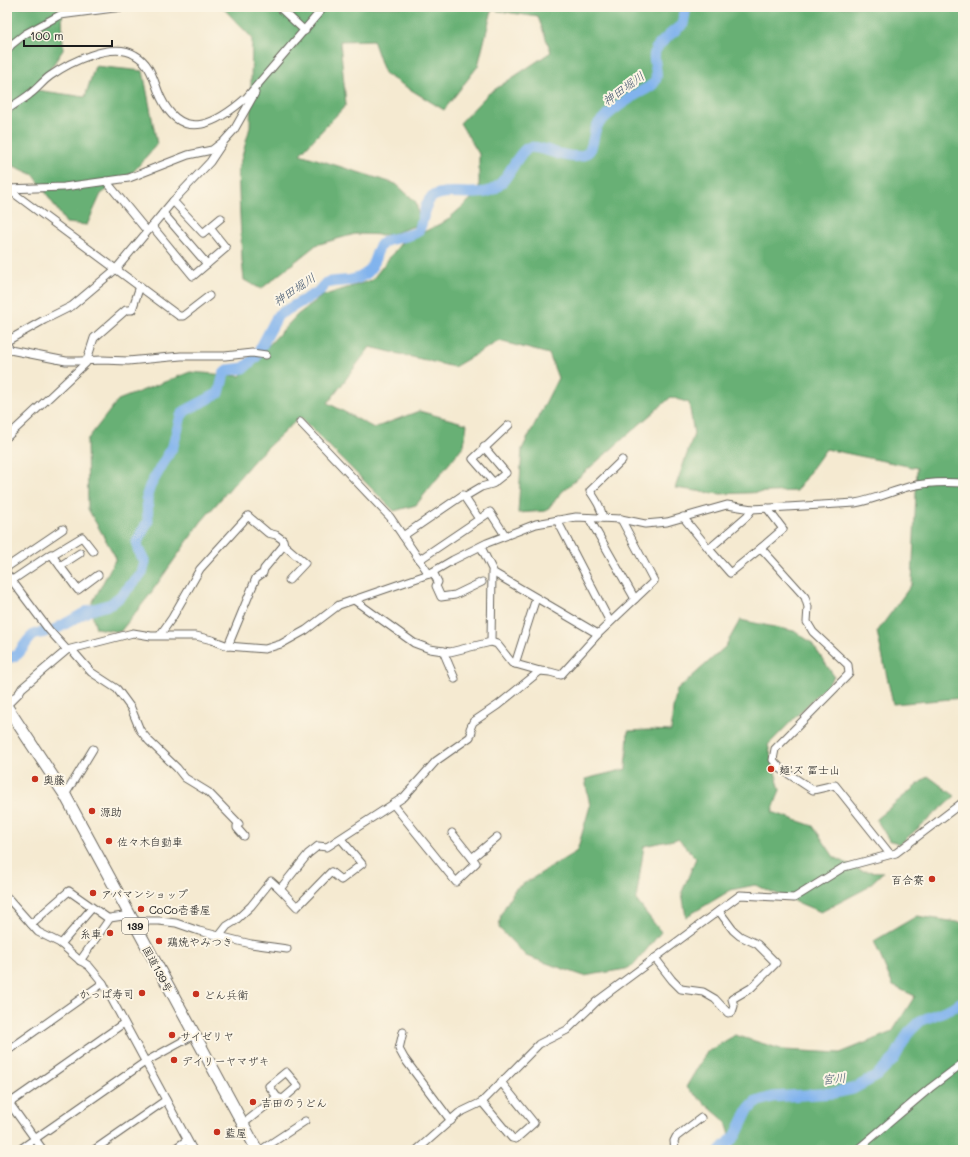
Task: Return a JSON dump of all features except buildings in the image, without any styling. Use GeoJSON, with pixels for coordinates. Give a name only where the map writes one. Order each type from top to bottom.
{"type":"FeatureCollection","features":[{"type":"Feature","properties":{"kind":"highway","name":"国道139号"},"geometry":{"type":"LineString","coordinates":[[7,706],[64,795],[250,1150]]}},
{"type":"Feature","properties":{"kind":"highway","name":"国道139号"},"geometry":{"type":"LineString","coordinates":[[7,718],[41,768],[128,919]]}},
{"type":"Feature","properties":{"kind":"highway","name":"国道139号"},"geometry":{"type":"LineString","coordinates":[[191,1036],[257,1150]]}},
{"type":"Feature","properties":{"kind":"street"},"geometry":{"type":"LineString","coordinates":[[7,51],[11,45],[25,34],[60,15],[122,7]]}},
{"type":"Feature","properties":{"kind":"street"},"geometry":{"type":"LineString","coordinates":[[279,7],[305,31]]}},
{"type":"Feature","properties":{"kind":"street"},"geometry":{"type":"LineString","coordinates":[[7,110],[29,95],[50,76],[84,57],[97,53],[123,50],[136,55],[147,65],[153,75],[167,110],[181,122],[194,126],[204,125],[238,105],[247,97],[324,7]]}},
{"type":"Feature","properties":{"kind":"street"},"geometry":{"type":"LineString","coordinates":[[263,79],[234,130],[224,141],[210,162],[173,201],[116,269],[72,306],[44,320],[7,342],[10,350],[66,361],[80,362],[88,360],[128,361],[181,356],[225,356],[252,353],[266,355]]}},
{"type":"Feature","properties":{"kind":"street"},"geometry":{"type":"LineString","coordinates":[[8,189],[64,187],[129,178],[188,155],[212,150],[224,141]]}},
{"type":"Feature","properties":{"kind":"street"},"geometry":{"type":"LineString","coordinates":[[106,181],[194,276],[226,248],[210,228]]}},
{"type":"Feature","properties":{"kind":"street"},"geometry":{"type":"LineString","coordinates":[[8,189],[179,316],[183,316],[208,296]]}},
{"type":"Feature","properties":{"kind":"street"},"geometry":{"type":"LineString","coordinates":[[173,201],[203,233],[221,218]]}},
{"type":"Feature","properties":{"kind":"street"},"geometry":{"type":"LineString","coordinates":[[163,213],[207,264]]}},
{"type":"Feature","properties":{"kind":"street"},"geometry":{"type":"LineString","coordinates":[[7,437],[86,364],[94,338],[110,326],[126,310],[132,310],[140,286]]}},
{"type":"Feature","properties":{"kind":"street"},"geometry":{"type":"LineString","coordinates":[[300,422],[390,517],[419,560],[438,582],[436,586],[441,597],[455,595],[482,582]]}},
{"type":"Feature","properties":{"kind":"street"},"geometry":{"type":"LineString","coordinates":[[494,483],[473,458],[509,424]]}},
{"type":"Feature","properties":{"kind":"street"},"geometry":{"type":"LineString","coordinates":[[403,536],[462,495],[464,497],[482,487],[494,483],[506,473],[484,447]]}},
{"type":"Feature","properties":{"kind":"street"},"geometry":{"type":"LineString","coordinates":[[602,518],[602,512],[598,502],[590,491],[622,460]]}},
{"type":"Feature","properties":{"kind":"street"},"geometry":{"type":"LineString","coordinates":[[7,706],[22,688],[69,650],[133,633],[160,636],[196,636],[228,646],[265,649],[281,644],[306,630],[339,605],[431,573],[453,560],[505,536],[536,524],[576,517],[621,519],[645,524],[667,522],[726,506],[752,509],[855,502],[865,501],[908,487],[924,484],[944,482],[963,483]]}},
{"type":"Feature","properties":{"kind":"street"},"geometry":{"type":"LineString","coordinates":[[464,497],[479,519]]}},
{"type":"Feature","properties":{"kind":"street"},"geometry":{"type":"LineString","coordinates":[[683,517],[730,573],[783,529],[767,508]]}},
{"type":"Feature","properties":{"kind":"street"},"geometry":{"type":"LineString","coordinates":[[710,549],[747,516],[752,509]]}},
{"type":"Feature","properties":{"kind":"street"},"geometry":{"type":"LineString","coordinates":[[419,560],[490,512],[505,536]]}},
{"type":"Feature","properties":{"kind":"street"},"geometry":{"type":"LineString","coordinates":[[160,636],[203,565],[248,516],[268,533],[276,535],[282,540],[284,545],[305,563],[289,580]]}},
{"type":"Feature","properties":{"kind":"street"},"geometry":{"type":"LineString","coordinates":[[588,518],[635,599]]}},
{"type":"Feature","properties":{"kind":"street"},"geometry":{"type":"LineString","coordinates":[[354,600],[414,643],[430,649],[450,652],[492,642],[497,644],[512,663],[540,671],[562,675],[598,634],[654,581],[621,519]]}},
{"type":"Feature","properties":{"kind":"street"},"geometry":{"type":"LineString","coordinates":[[557,520],[610,622]]}},
{"type":"Feature","properties":{"kind":"street"},"geometry":{"type":"LineString","coordinates":[[7,567],[63,529]]}},
{"type":"Feature","properties":{"kind":"street"},"geometry":{"type":"LineString","coordinates":[[11,581],[51,554],[52,555],[82,537],[93,551]]}},
{"type":"Feature","properties":{"kind":"street"},"geometry":{"type":"LineString","coordinates":[[228,646],[256,578],[263,573],[264,569],[284,545]]}},
{"type":"Feature","properties":{"kind":"street"},"geometry":{"type":"LineString","coordinates":[[481,547],[492,572],[492,642]]}},
{"type":"Feature","properties":{"kind":"street"},"geometry":{"type":"LineString","coordinates":[[761,548],[805,597],[808,607],[807,622],[813,632],[848,665],[849,674],[775,749],[773,760],[781,769],[813,790],[835,785],[890,854]]}},
{"type":"Feature","properties":{"kind":"street"},"geometry":{"type":"LineString","coordinates":[[60,566],[80,553]]}},
{"type":"Feature","properties":{"kind":"street"},"geometry":{"type":"LineString","coordinates":[[52,555],[78,590],[98,575]]}},
{"type":"Feature","properties":{"kind":"street"},"geometry":{"type":"LineString","coordinates":[[492,572],[598,634]]}},
{"type":"Feature","properties":{"kind":"street"},"geometry":{"type":"LineString","coordinates":[[7,574],[11,581],[69,650],[91,672],[117,689],[131,708],[140,730],[149,741],[177,768],[185,778],[216,799],[239,824],[237,828],[244,836]]}},
{"type":"Feature","properties":{"kind":"street"},"geometry":{"type":"LineString","coordinates":[[515,664],[536,598]]}},
{"type":"Feature","properties":{"kind":"street"},"geometry":{"type":"LineString","coordinates":[[443,651],[455,679]]}},
{"type":"Feature","properties":{"kind":"street"},"geometry":{"type":"LineString","coordinates":[[280,889],[308,854],[318,846],[327,848],[404,797],[436,761],[470,737],[472,732],[470,729],[473,722],[498,705],[540,671]]}},
{"type":"Feature","properties":{"kind":"street"},"geometry":{"type":"LineString","coordinates":[[64,795],[93,749]]}},
{"type":"Feature","properties":{"kind":"street"},"geometry":{"type":"LineString","coordinates":[[417,1150],[459,1114],[482,1102],[539,1044],[567,1030],[597,1001],[740,895],[794,898],[844,867],[896,853],[963,802]]}},
{"type":"Feature","properties":{"kind":"street"},"geometry":{"type":"LineString","coordinates":[[393,804],[456,882],[476,863],[452,833]]}},
{"type":"Feature","properties":{"kind":"street"},"geometry":{"type":"LineString","coordinates":[[472,858],[497,837]]}},
{"type":"Feature","properties":{"kind":"street"},"geometry":{"type":"LineString","coordinates":[[220,935],[227,926],[235,921],[251,906],[271,881],[297,907],[331,872],[341,880],[362,864],[341,839]]}},
{"type":"Feature","properties":{"kind":"street"},"geometry":{"type":"LineString","coordinates":[[31,924],[69,891],[109,920]]}},
{"type":"Feature","properties":{"kind":"street"},"geometry":{"type":"LineString","coordinates":[[9,902],[38,932],[61,944],[89,966],[103,983],[193,1150]]}},
{"type":"Feature","properties":{"kind":"street"},"geometry":{"type":"LineString","coordinates":[[61,944],[92,908]]}},
{"type":"Feature","properties":{"kind":"street"},"geometry":{"type":"LineString","coordinates":[[655,958],[681,989],[703,992],[715,1000],[728,1013],[732,1012],[734,1006],[732,999],[752,988],[776,963],[757,944],[740,936],[733,930],[719,911]]}},
{"type":"Feature","properties":{"kind":"street"},"geometry":{"type":"LineString","coordinates":[[80,960],[110,918],[176,923],[199,931],[220,935],[251,944],[287,949]]}},
{"type":"Feature","properties":{"kind":"street"},"geometry":{"type":"LineString","coordinates":[[7,1051],[103,983]]}},
{"type":"Feature","properties":{"kind":"street"},"geometry":{"type":"LineString","coordinates":[[43,1150],[7,1102],[14,1100],[124,1023]]}},
{"type":"Feature","properties":{"kind":"street"},"geometry":{"type":"LineString","coordinates":[[403,1032],[399,1049],[404,1058],[451,1121]]}},
{"type":"Feature","properties":{"kind":"street"},"geometry":{"type":"LineString","coordinates":[[19,1150],[145,1062],[191,1036]]}},
{"type":"Feature","properties":{"kind":"street"},"geometry":{"type":"LineString","coordinates":[[857,1150],[930,1088],[963,1063]]}},
{"type":"Feature","properties":{"kind":"street"},"geometry":{"type":"LineString","coordinates":[[482,1102],[512,1138],[516,1139],[534,1123],[501,1082]]}},
{"type":"Feature","properties":{"kind":"street"},"geometry":{"type":"LineString","coordinates":[[243,1124],[277,1097]]}},
{"type":"Feature","properties":{"kind":"street"},"geometry":{"type":"LineString","coordinates":[[94,1150],[166,1100]]}},
{"type":"Feature","properties":{"kind":"street"},"geometry":{"type":"LineString","coordinates":[[674,1150],[674,1141],[676,1137],[701,1118]]}},
{"type":"Feature","properties":{"kind":"street"},"geometry":{"type":"LineString","coordinates":[[261,1150],[305,1120]]}},
{"type":"Feature","properties":{"kind":"street"},"geometry":{"type":"LineString","coordinates":[[173,1150],[187,1140]]}},
{"type":"Feature","properties":{"kind":"green space"},"geometry":{"type":"Polygon","coordinates":[[[7,7],[62,7],[63,50],[36,90],[85,97],[95,66],[143,71],[157,144],[134,171],[101,194],[87,225],[66,223],[34,175],[7,163],[7,7]]]}},
{"type":"Feature","properties":{"kind":"green space"},"geometry":{"type":"Polygon","coordinates":[[[222,7],[963,7],[963,698],[893,704],[877,632],[912,584],[917,468],[826,449],[796,491],[719,494],[675,488],[694,434],[689,403],[671,397],[562,492],[546,511],[518,513],[522,449],[558,378],[549,354],[499,341],[454,367],[370,347],[328,403],[374,428],[419,411],[467,424],[464,445],[416,505],[394,511],[300,417],[256,458],[201,522],[148,597],[120,632],[96,628],[90,607],[116,558],[88,509],[87,440],[118,400],[190,372],[240,376],[297,315],[322,296],[372,280],[401,243],[446,221],[479,192],[479,154],[460,123],[488,94],[551,52],[538,17],[492,10],[478,66],[444,110],[385,74],[373,40],[340,41],[346,105],[300,154],[396,184],[416,202],[420,224],[389,235],[355,234],[316,245],[261,289],[244,280],[238,171],[250,127],[252,38],[222,7]]]}},
{"type":"Feature","properties":{"kind":"green space"},"geometry":{"type":"Polygon","coordinates":[[[740,620],[794,631],[811,642],[834,676],[829,683],[768,745],[780,790],[772,812],[813,826],[834,857],[862,871],[883,872],[865,889],[821,912],[755,885],[731,890],[686,917],[682,892],[696,858],[678,839],[644,846],[636,900],[661,932],[634,965],[626,969],[584,976],[526,956],[499,928],[501,914],[515,889],[577,851],[590,806],[585,779],[626,769],[628,731],[671,731],[673,708],[677,690],[725,647],[740,620]]]}},
{"type":"Feature","properties":{"kind":"green space"},"geometry":{"type":"Polygon","coordinates":[[[928,776],[955,796],[900,844],[889,840],[876,819],[928,776]]]}},
{"type":"Feature","properties":{"kind":"green space"},"geometry":{"type":"Polygon","coordinates":[[[917,916],[963,923],[963,1150],[732,1150],[734,1148],[726,1122],[686,1087],[707,1052],[735,1035],[784,1050],[840,1053],[892,1032],[915,996],[893,986],[874,941],[917,916]]]}},
{"type":"Feature","properties":{"kind":"waterway","name":"神田堀川"},"geometry":{"type":"LineString","coordinates":[[56,629],[88,611],[111,604],[122,595],[142,573],[145,562],[138,549],[137,542],[148,521],[147,495],[150,486],[173,446],[181,416],[185,411],[219,393],[224,374],[228,370],[244,368],[256,357],[278,315],[318,292],[326,283],[355,279],[364,275],[372,267],[382,244],[389,240],[412,235],[418,231],[422,223],[427,204],[432,197],[438,194],[453,192],[477,193],[492,190],[502,182],[521,154],[526,149],[531,147],[575,157],[583,155],[589,151],[595,130],[599,123],[621,104],[653,84],[656,76],[654,58],[656,49],[665,39],[683,24],[686,7]]}},
{"type":"Feature","properties":{"kind":"waterway","name":"神田堀川"},"geometry":{"type":"LineString","coordinates":[[7,657],[16,656],[31,637],[35,634],[45,632]]}},
{"type":"Feature","properties":{"kind":"waterway","name":"宮川"},"geometry":{"type":"LineString","coordinates":[[721,1150],[736,1135],[748,1110],[756,1102],[772,1097],[834,1093],[853,1089],[877,1076],[894,1059],[908,1033],[920,1021],[954,1007],[963,1001]]}},
{"type":"Feature","properties":{"kind":"place","name":"麺'ズ 冨士山"},"geometry":{"type":"Point","coordinates":[771,769]}},
{"type":"Feature","properties":{"kind":"place","name":"奥藤"},"geometry":{"type":"Point","coordinates":[35,779]}},
{"type":"Feature","properties":{"kind":"place","name":"源助"},"geometry":{"type":"Point","coordinates":[92,811]}},
{"type":"Feature","properties":{"kind":"place","name":"佐々木自動車"},"geometry":{"type":"Point","coordinates":[109,841]}},
{"type":"Feature","properties":{"kind":"place","name":"百合寮"},"geometry":{"type":"Point","coordinates":[932,879]}},
{"type":"Feature","properties":{"kind":"place","name":"アパマンショップ"},"geometry":{"type":"Point","coordinates":[93,893]}},
{"type":"Feature","properties":{"kind":"place","name":"CoCo壱番屋"},"geometry":{"type":"Point","coordinates":[141,909]}},
{"type":"Feature","properties":{"kind":"place","name":"糸車"},"geometry":{"type":"Point","coordinates":[110,933]}},
{"type":"Feature","properties":{"kind":"place","name":"鶏焼やみつき"},"geometry":{"type":"Point","coordinates":[159,941]}},
{"type":"Feature","properties":{"kind":"place","name":"かっぱ寿司"},"geometry":{"type":"Point","coordinates":[142,993]}},
{"type":"Feature","properties":{"kind":"place","name":"どん兵衛"},"geometry":{"type":"Point","coordinates":[196,994]}},
{"type":"Feature","properties":{"kind":"place","name":"サイゼリヤ"},"geometry":{"type":"Point","coordinates":[172,1035]}},
{"type":"Feature","properties":{"kind":"place","name":"デイリーヤマザキ"},"geometry":{"type":"Point","coordinates":[174,1060]}},
{"type":"Feature","properties":{"kind":"place","name":"吉田のうどん"},"geometry":{"type":"Point","coordinates":[253,1102]}},
{"type":"Feature","properties":{"kind":"place","name":"藍屋"},"geometry":{"type":"Point","coordinates":[217,1132]}}]}
